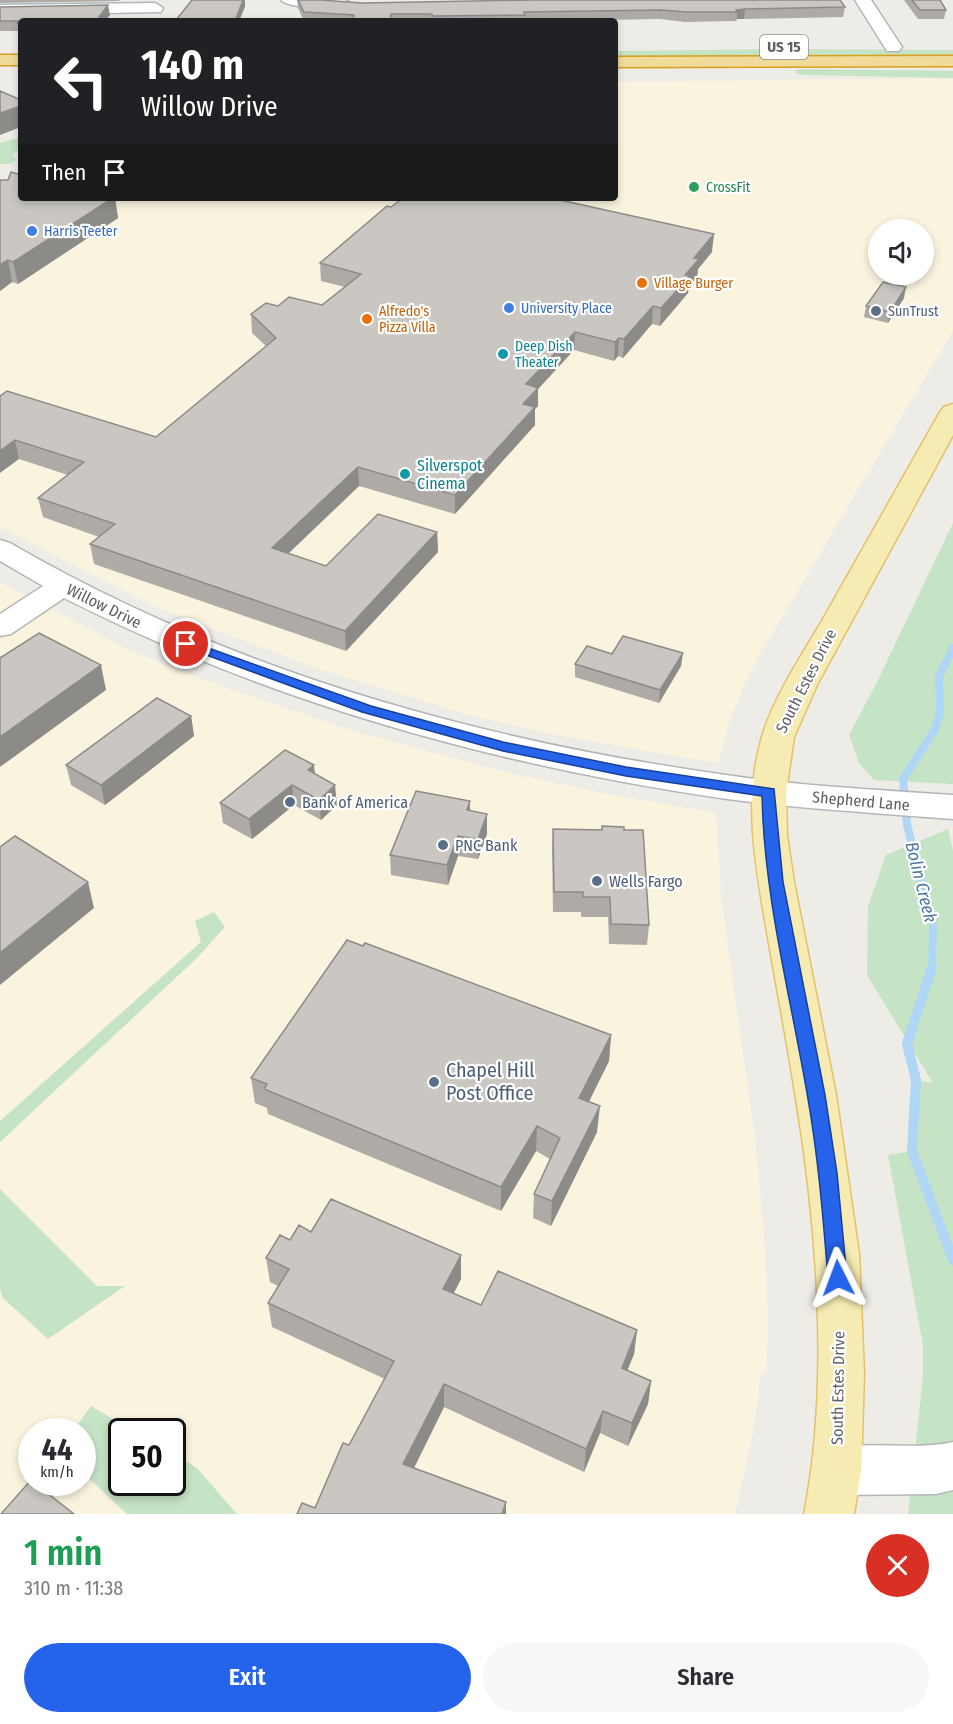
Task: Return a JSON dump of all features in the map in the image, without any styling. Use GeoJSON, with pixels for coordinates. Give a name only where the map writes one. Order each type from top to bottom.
{"type":"FeatureCollection","features":[{"type":"Feature","properties":{"kind":"highway","name":"US 15"},"geometry":{"type":"LineString","coordinates":[[618,49],[953,47]]}},
{"type":"Feature","properties":{"kind":"highway"},"geometry":{"type":"LineString","coordinates":[[0,60],[18,60]]}},
{"type":"Feature","properties":{"kind":"highway","name":"US 15"},"geometry":{"type":"LineString","coordinates":[[618,62],[953,61]]}},
{"type":"Feature","properties":{"kind":"highway"},"geometry":{"type":"LineString","coordinates":[[0,71],[18,71]]}},
{"type":"Feature","properties":{"kind":"main road","name":"South Estes Drive"},"geometry":{"type":"LineString","coordinates":[[833,1492],[841,1373],[837,1254],[816,1095],[776,882],[770,836],[769,792],[778,737],[802,683],[953,411]]}},
{"type":"Feature","properties":{"kind":"street"},"geometry":{"type":"LineString","coordinates":[[289,0],[362,5]]}},
{"type":"Feature","properties":{"kind":"street"},"geometry":{"type":"LineString","coordinates":[[863,0],[893,47]]}},
{"type":"Feature","properties":{"kind":"street"},"geometry":{"type":"LineString","coordinates":[[0,10],[163,4]]}},
{"type":"Feature","properties":{"kind":"street"},"geometry":{"type":"LineString","coordinates":[[144,18],[163,4]]}},
{"type":"Feature","properties":{"kind":"street","name":"Willow Drive"},"geometry":{"type":"LineString","coordinates":[[0,549],[63,586],[121,615],[232,662],[404,720],[503,747],[575,762],[769,792]]}},
{"type":"Feature","properties":{"kind":"street"},"geometry":{"type":"LineString","coordinates":[[0,627],[63,586]]}},
{"type":"Feature","properties":{"kind":"street","name":"Shepherd Lane"},"geometry":{"type":"LineString","coordinates":[[769,792],[945,807]]}},
{"type":"Feature","properties":{"kind":"street"},"geometry":{"type":"LineString","coordinates":[[833,1492],[953,1466]]}},
{"type":"Feature","properties":{"kind":"shaded area","name":"University Place"},"geometry":{"type":"Polygon","coordinates":[[[953,79],[953,331],[767,642],[744,685],[728,726],[719,762],[556,735],[469,715],[316,668],[158,608],[0,527],[0,187],[18,196],[18,201],[618,201],[618,82],[953,79]]]}},
{"type":"Feature","properties":{"kind":"shaded area"},"geometry":{"type":"Polygon","coordinates":[[[0,582],[131,651],[196,677],[353,731],[509,773],[607,794],[716,813],[721,896],[755,1138],[765,1248],[768,1323],[766,1374],[761,1373],[754,1428],[735,1514],[0,1514],[0,582]]]}},
{"type":"Feature","properties":{"kind":"green space"},"geometry":{"type":"Polygon","coordinates":[[[953,50],[953,56],[618,59],[618,51],[953,50]]]}},
{"type":"Feature","properties":{"kind":"green space"},"geometry":{"type":"Polygon","coordinates":[[[794,70],[953,71],[953,78],[808,75],[798,74],[794,70]]]}},
{"type":"Feature","properties":{"kind":"green space"},"geometry":{"type":"Polygon","coordinates":[[[18,138],[18,150],[12,154],[16,160],[10,164],[0,164],[0,143],[18,138]]]}},
{"type":"Feature","properties":{"kind":"green space"},"geometry":{"type":"Polygon","coordinates":[[[953,523],[953,784],[874,780],[859,763],[849,735],[953,523]]]}},
{"type":"Feature","properties":{"kind":"green space"},"geometry":{"type":"Polygon","coordinates":[[[948,829],[953,850],[953,1514],[908,1514],[923,1377],[923,1345],[888,1155],[912,1151],[916,1080],[933,1083],[867,975],[868,906],[886,855],[948,829]]]}},
{"type":"Feature","properties":{"kind":"green space"},"geometry":{"type":"Polygon","coordinates":[[[214,912],[225,927],[197,958],[0,1142],[0,1121],[201,942],[195,921],[214,912]]]}},
{"type":"Feature","properties":{"kind":"green space"},"geometry":{"type":"Polygon","coordinates":[[[0,1189],[97,1286],[125,1286],[48,1339],[3,1298],[0,1289],[0,1189]]]}},
{"type":"Feature","properties":{"kind":"green space"},"geometry":{"type":"Polygon","coordinates":[[[91,1406],[111,1418],[108,1418],[108,1496],[186,1496],[186,1462],[197,1468],[237,1514],[127,1514],[96,1485],[96,1418],[82,1418],[91,1406]]]}},
{"type":"Feature","properties":{"kind":"building"},"geometry":{"type":"Polygon","coordinates":[[[192,0],[243,0],[236,18],[178,18],[192,0]]]}},
{"type":"Feature","properties":{"kind":"building"},"geometry":{"type":"Polygon","coordinates":[[[298,0],[362,3],[530,0],[840,0],[845,7],[745,9],[736,10],[737,12],[661,10],[524,12],[525,15],[391,14],[390,18],[354,18],[354,15],[304,12],[298,0]]]}},
{"type":"Feature","properties":{"kind":"building"},"geometry":{"type":"Polygon","coordinates":[[[912,0],[940,0],[946,10],[920,10],[912,0]]]}},
{"type":"Feature","properties":{"kind":"building"},"geometry":{"type":"Polygon","coordinates":[[[108,5],[98,18],[18,18],[18,21],[0,21],[0,7],[108,5]]]}},
{"type":"Feature","properties":{"kind":"building"},"geometry":{"type":"Polygon","coordinates":[[[0,91],[18,99],[18,107],[0,113],[0,91]]]}},
{"type":"Feature","properties":{"kind":"building"},"geometry":{"type":"Polygon","coordinates":[[[11,172],[18,174],[18,201],[108,201],[13,262],[8,260],[0,265],[0,180],[8,180],[11,172]]]}},
{"type":"Feature","properties":{"kind":"building"},"geometry":{"type":"Polygon","coordinates":[[[399,201],[565,201],[714,234],[694,258],[699,259],[685,275],[690,276],[661,308],[653,306],[624,339],[619,338],[615,342],[575,332],[526,384],[538,388],[523,404],[535,407],[455,495],[358,467],[272,548],[326,566],[378,514],[437,532],[345,631],[90,544],[115,524],[38,498],[84,462],[15,440],[0,451],[0,396],[7,391],[156,437],[276,338],[251,314],[266,303],[278,306],[289,297],[322,305],[361,274],[320,263],[387,206],[391,207],[399,201]]]}},
{"type":"Feature","properties":{"kind":"building"},"geometry":{"type":"Polygon","coordinates":[[[881,285],[906,287],[890,312],[866,306],[881,285]]]}},
{"type":"Feature","properties":{"kind":"building"},"geometry":{"type":"Polygon","coordinates":[[[39,633],[101,665],[0,737],[0,658],[39,633]]]}},
{"type":"Feature","properties":{"kind":"building"},"geometry":{"type":"Polygon","coordinates":[[[623,636],[683,653],[660,690],[575,664],[587,646],[612,654],[623,636]]]}},
{"type":"Feature","properties":{"kind":"building"},"geometry":{"type":"Polygon","coordinates":[[[157,698],[191,716],[101,785],[66,765],[157,698]]]}},
{"type":"Feature","properties":{"kind":"building"},"geometry":{"type":"Polygon","coordinates":[[[285,750],[314,765],[308,770],[335,785],[319,800],[292,785],[249,819],[220,803],[285,750]]]}},
{"type":"Feature","properties":{"kind":"building"},"geometry":{"type":"Polygon","coordinates":[[[416,791],[470,801],[467,810],[487,814],[478,839],[458,836],[447,865],[390,855],[416,791]]]}},
{"type":"Feature","properties":{"kind":"building","name":"Wells Fargo"},"geometry":{"type":"Polygon","coordinates":[[[602,826],[624,827],[624,830],[643,830],[649,925],[611,924],[610,897],[583,897],[583,892],[554,892],[553,829],[602,830],[602,826]]]}},
{"type":"Feature","properties":{"kind":"building"},"geometry":{"type":"Polygon","coordinates":[[[15,836],[88,882],[0,953],[0,847],[15,836]]]}},
{"type":"Feature","properties":{"kind":"building","name":"Chapel Hill Post Office"},"geometry":{"type":"Polygon","coordinates":[[[347,940],[363,946],[365,943],[611,1035],[579,1098],[600,1106],[552,1201],[534,1194],[560,1138],[537,1126],[501,1187],[264,1089],[267,1084],[251,1078],[347,940]]]}},
{"type":"Feature","properties":{"kind":"building"},"geometry":{"type":"Polygon","coordinates":[[[331,1199],[461,1255],[443,1289],[481,1305],[498,1271],[637,1330],[622,1368],[651,1381],[632,1423],[603,1411],[586,1449],[444,1384],[403,1464],[506,1502],[502,1514],[297,1514],[302,1503],[315,1508],[343,1443],[349,1445],[394,1361],[268,1303],[289,1269],[266,1258],[280,1235],[290,1240],[299,1225],[311,1232],[331,1199]]]}},
{"type":"Feature","properties":{"kind":"building"},"geometry":{"type":"Polygon","coordinates":[[[18,1495],[51,1496],[74,1514],[1,1514],[18,1495]]]}},
{"type":"Feature","properties":{"kind":"waterway","name":"Bolin Creek"},"geometry":{"type":"LineString","coordinates":[[932,968],[933,925],[907,825],[903,779],[934,731],[940,714],[939,676],[953,648]]}},
{"type":"Feature","properties":{"kind":"waterway","name":"Bolin Creek"},"geometry":{"type":"LineString","coordinates":[[932,967],[907,1044],[916,1080],[912,1151],[953,1260]]}},
{"type":"Feature","properties":{"kind":"place","name":"CrossFit"},"geometry":{"type":"Point","coordinates":[694,187]}},
{"type":"Feature","properties":{"kind":"place","name":"Harris Teeter"},"geometry":{"type":"Point","coordinates":[32,231]}},
{"type":"Feature","properties":{"kind":"place","name":"Village Burger"},"geometry":{"type":"Point","coordinates":[642,283]}},
{"type":"Feature","properties":{"kind":"place","name":"University Place"},"geometry":{"type":"Point","coordinates":[509,308]}},
{"type":"Feature","properties":{"kind":"place","name":"SunTrust"},"geometry":{"type":"Point","coordinates":[876,311]}},
{"type":"Feature","properties":{"kind":"place","name":"Alfredo's Pizza Villa"},"geometry":{"type":"Point","coordinates":[367,319]}},
{"type":"Feature","properties":{"kind":"place","name":"Deep Dish Theater"},"geometry":{"type":"Point","coordinates":[503,354]}},
{"type":"Feature","properties":{"kind":"place","name":"Silverspot Cinema"},"geometry":{"type":"Point","coordinates":[405,474]}},
{"type":"Feature","properties":{"kind":"place","name":"Bank of America"},"geometry":{"type":"Point","coordinates":[290,802]}},
{"type":"Feature","properties":{"kind":"place","name":"PNC Bank"},"geometry":{"type":"Point","coordinates":[443,845]}},
{"type":"Feature","properties":{"kind":"place","name":"Wells Fargo"},"geometry":{"type":"Point","coordinates":[597,881]}},
{"type":"Feature","properties":{"kind":"place","name":"Chapel Hill Post Office"},"geometry":{"type":"Point","coordinates":[434,1082]}},
{"type":"Feature","properties":{"kind":"route"},"geometry":{"type":"LineString","coordinates":[[186,644],[366,709],[503,747],[626,771],[769,792],[770,836],[776,882],[816,1095],[828,1173],[838,1278]]}}]}
